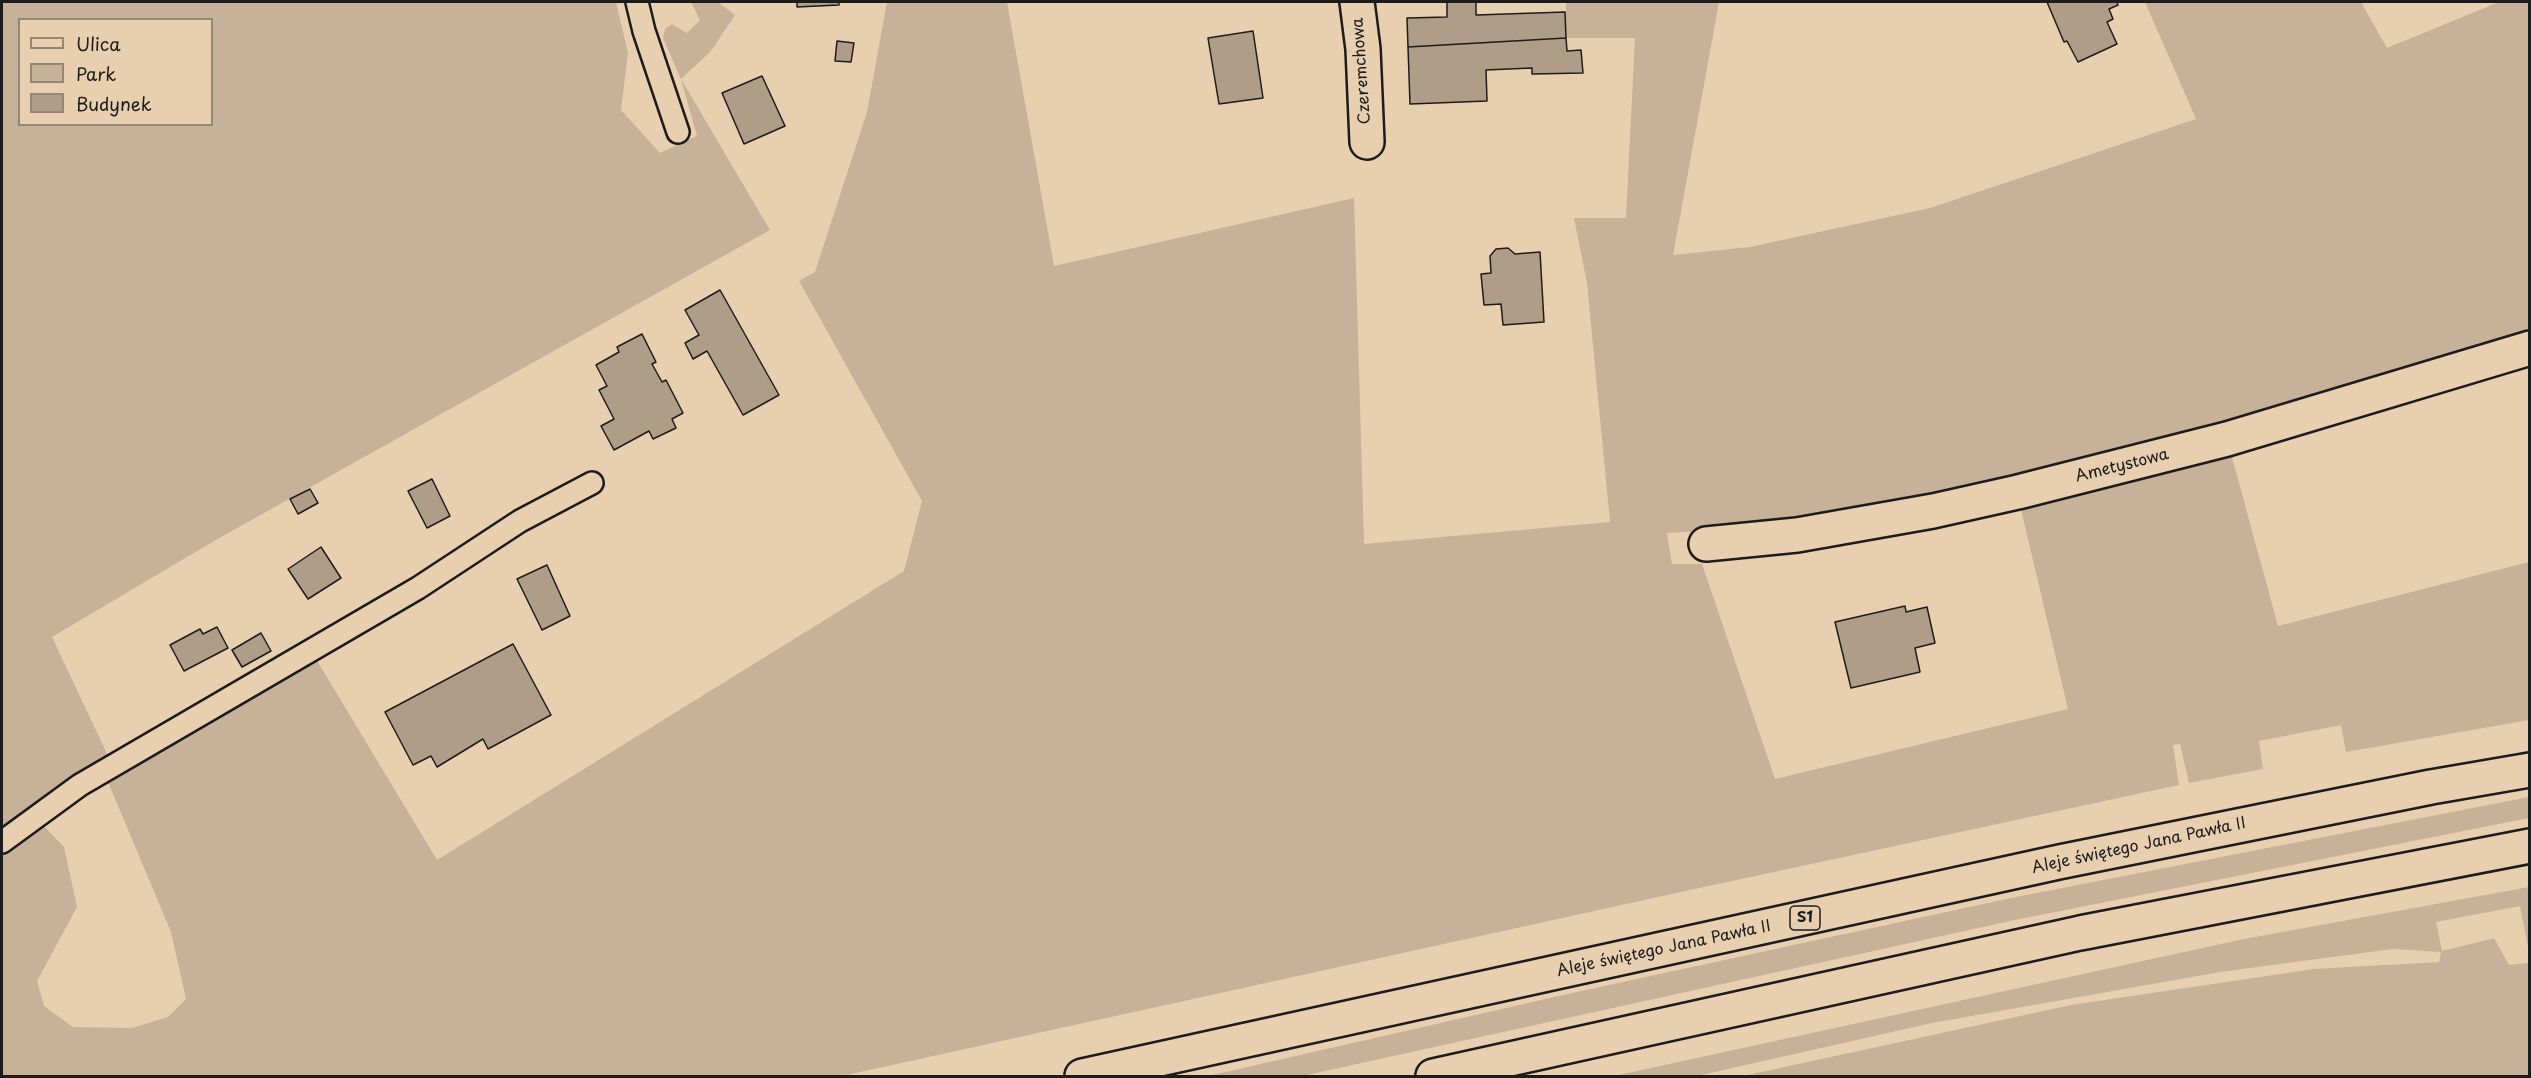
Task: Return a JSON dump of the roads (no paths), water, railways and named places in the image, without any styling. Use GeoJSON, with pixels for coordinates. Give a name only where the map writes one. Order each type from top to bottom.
{"type":"FeatureCollection","features":[{"type":"Feature","properties":{"kind":"main road","name":"Czeremchowa"},"geometry":{"type":"LineString","coordinates":[[1357,2],[1363,49],[1367,142]]}},
{"type":"Feature","properties":{"kind":"main road","name":"Ametystowa"},"geometry":{"type":"LineString","coordinates":[[1706,544],[1797,535],[1933,511],[2018,492],[2227,439],[2529,348]]}},
{"type":"Feature","properties":{"kind":"main road","name":"Aleje świętego Jana Pawła II"},"geometry":{"type":"LineString","coordinates":[[1082,1077],[2059,862],[2431,787],[2529,770]]}},
{"type":"Feature","properties":{"kind":"main road"},"geometry":{"type":"LineString","coordinates":[[1433,1077],[2080,933],[2529,846]]}},
{"type":"Feature","properties":{"kind":"lane"},"geometry":{"type":"LineString","coordinates":[[638,2],[644,31],[678,132]]}},
{"type":"Feature","properties":{"kind":"lane"},"geometry":{"type":"LineString","coordinates":[[2,842],[80,785],[418,588],[520,520],[592,483]]}}]}
